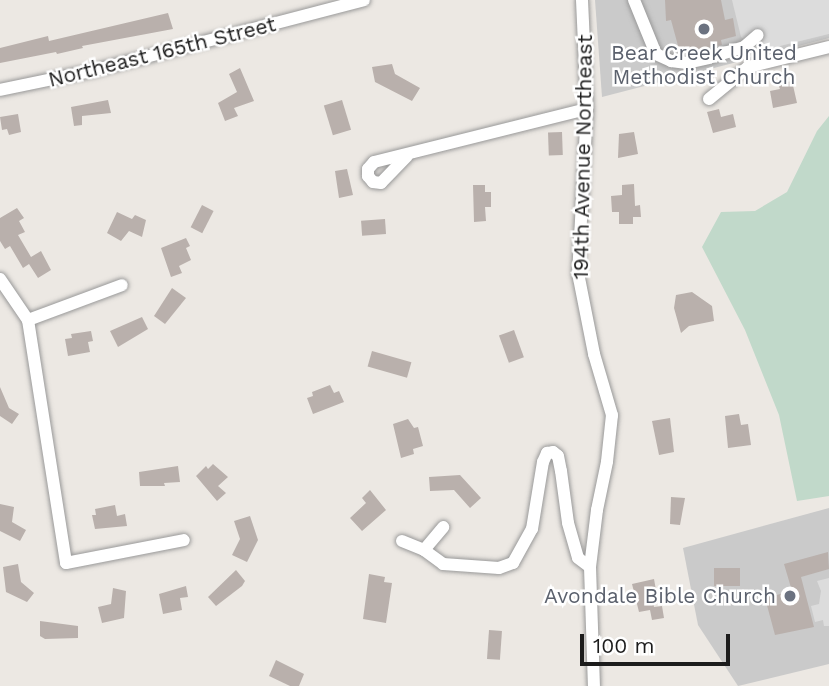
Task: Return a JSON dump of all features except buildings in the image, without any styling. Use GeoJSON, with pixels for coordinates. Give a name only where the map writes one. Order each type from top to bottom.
{"type":"FeatureCollection","features":[{"type":"Feature","properties":{"kind":"street","name":"Northeast 165th Street"},"geometry":{"type":"LineString","coordinates":[[0,90],[92,71],[364,0]]}},
{"type":"Feature","properties":{"kind":"street","name":"194th Avenue Northeast"},"geometry":{"type":"LineString","coordinates":[[582,0],[587,109],[578,272],[594,354],[612,415],[590,568],[594,686]]}},
{"type":"Feature","properties":{"kind":"street"},"geometry":{"type":"LineString","coordinates":[[634,0],[656,54],[671,61],[687,63],[708,58],[744,47],[758,35]]}},
{"type":"Feature","properties":{"kind":"street"},"geometry":{"type":"LineString","coordinates":[[709,99],[748,67],[829,47]]}},
{"type":"Feature","properties":{"kind":"street"},"geometry":{"type":"LineString","coordinates":[[407,156],[587,109]]}},
{"type":"Feature","properties":{"kind":"street"},"geometry":{"type":"LineString","coordinates":[[0,279],[28,320],[66,563],[184,540]]}},
{"type":"Feature","properties":{"kind":"street"},"geometry":{"type":"LineString","coordinates":[[28,320],[122,285]]}},
{"type":"Feature","properties":{"kind":"street"},"geometry":{"type":"LineString","coordinates":[[402,541],[424,550],[443,564],[499,568],[513,563],[532,529],[542,462],[547,453],[552,452],[558,456],[568,523],[578,558],[590,568]]}},
{"type":"Feature","properties":{"kind":"street"},"geometry":{"type":"LineString","coordinates":[[424,550],[443,527]]}},
{"type":"Feature","properties":{"kind":"shaded area"},"geometry":{"type":"Polygon","coordinates":[[[595,0],[829,0],[829,38],[602,97],[595,0]]]}},
{"type":"Feature","properties":{"kind":"shaded area"},"geometry":{"type":"Polygon","coordinates":[[[732,0],[829,0],[829,34],[760,51],[741,37],[732,0]]]}},
{"type":"Feature","properties":{"kind":"shaded area"},"geometry":{"type":"Polygon","coordinates":[[[829,508],[829,664],[738,686],[698,625],[683,548],[829,508]]]}},
{"type":"Feature","properties":{"kind":"shaded area"},"geometry":{"type":"Polygon","coordinates":[[[829,578],[829,626],[824,626],[823,620],[815,622],[811,606],[819,604],[821,591],[817,581],[829,578]]]}},
{"type":"Feature","properties":{"kind":"green space"},"geometry":{"type":"Polygon","coordinates":[[[829,116],[829,496],[797,501],[779,415],[745,330],[702,247],[721,212],[755,211],[787,192],[817,131],[829,116]]]}},
{"type":"Feature","properties":{"kind":"place","name":"Bear Creek United Methodist Church"},"geometry":{"type":"Point","coordinates":[704,29]}},
{"type":"Feature","properties":{"kind":"place","name":"Avondale Bible Church"},"geometry":{"type":"Point","coordinates":[790,596]}}]}
